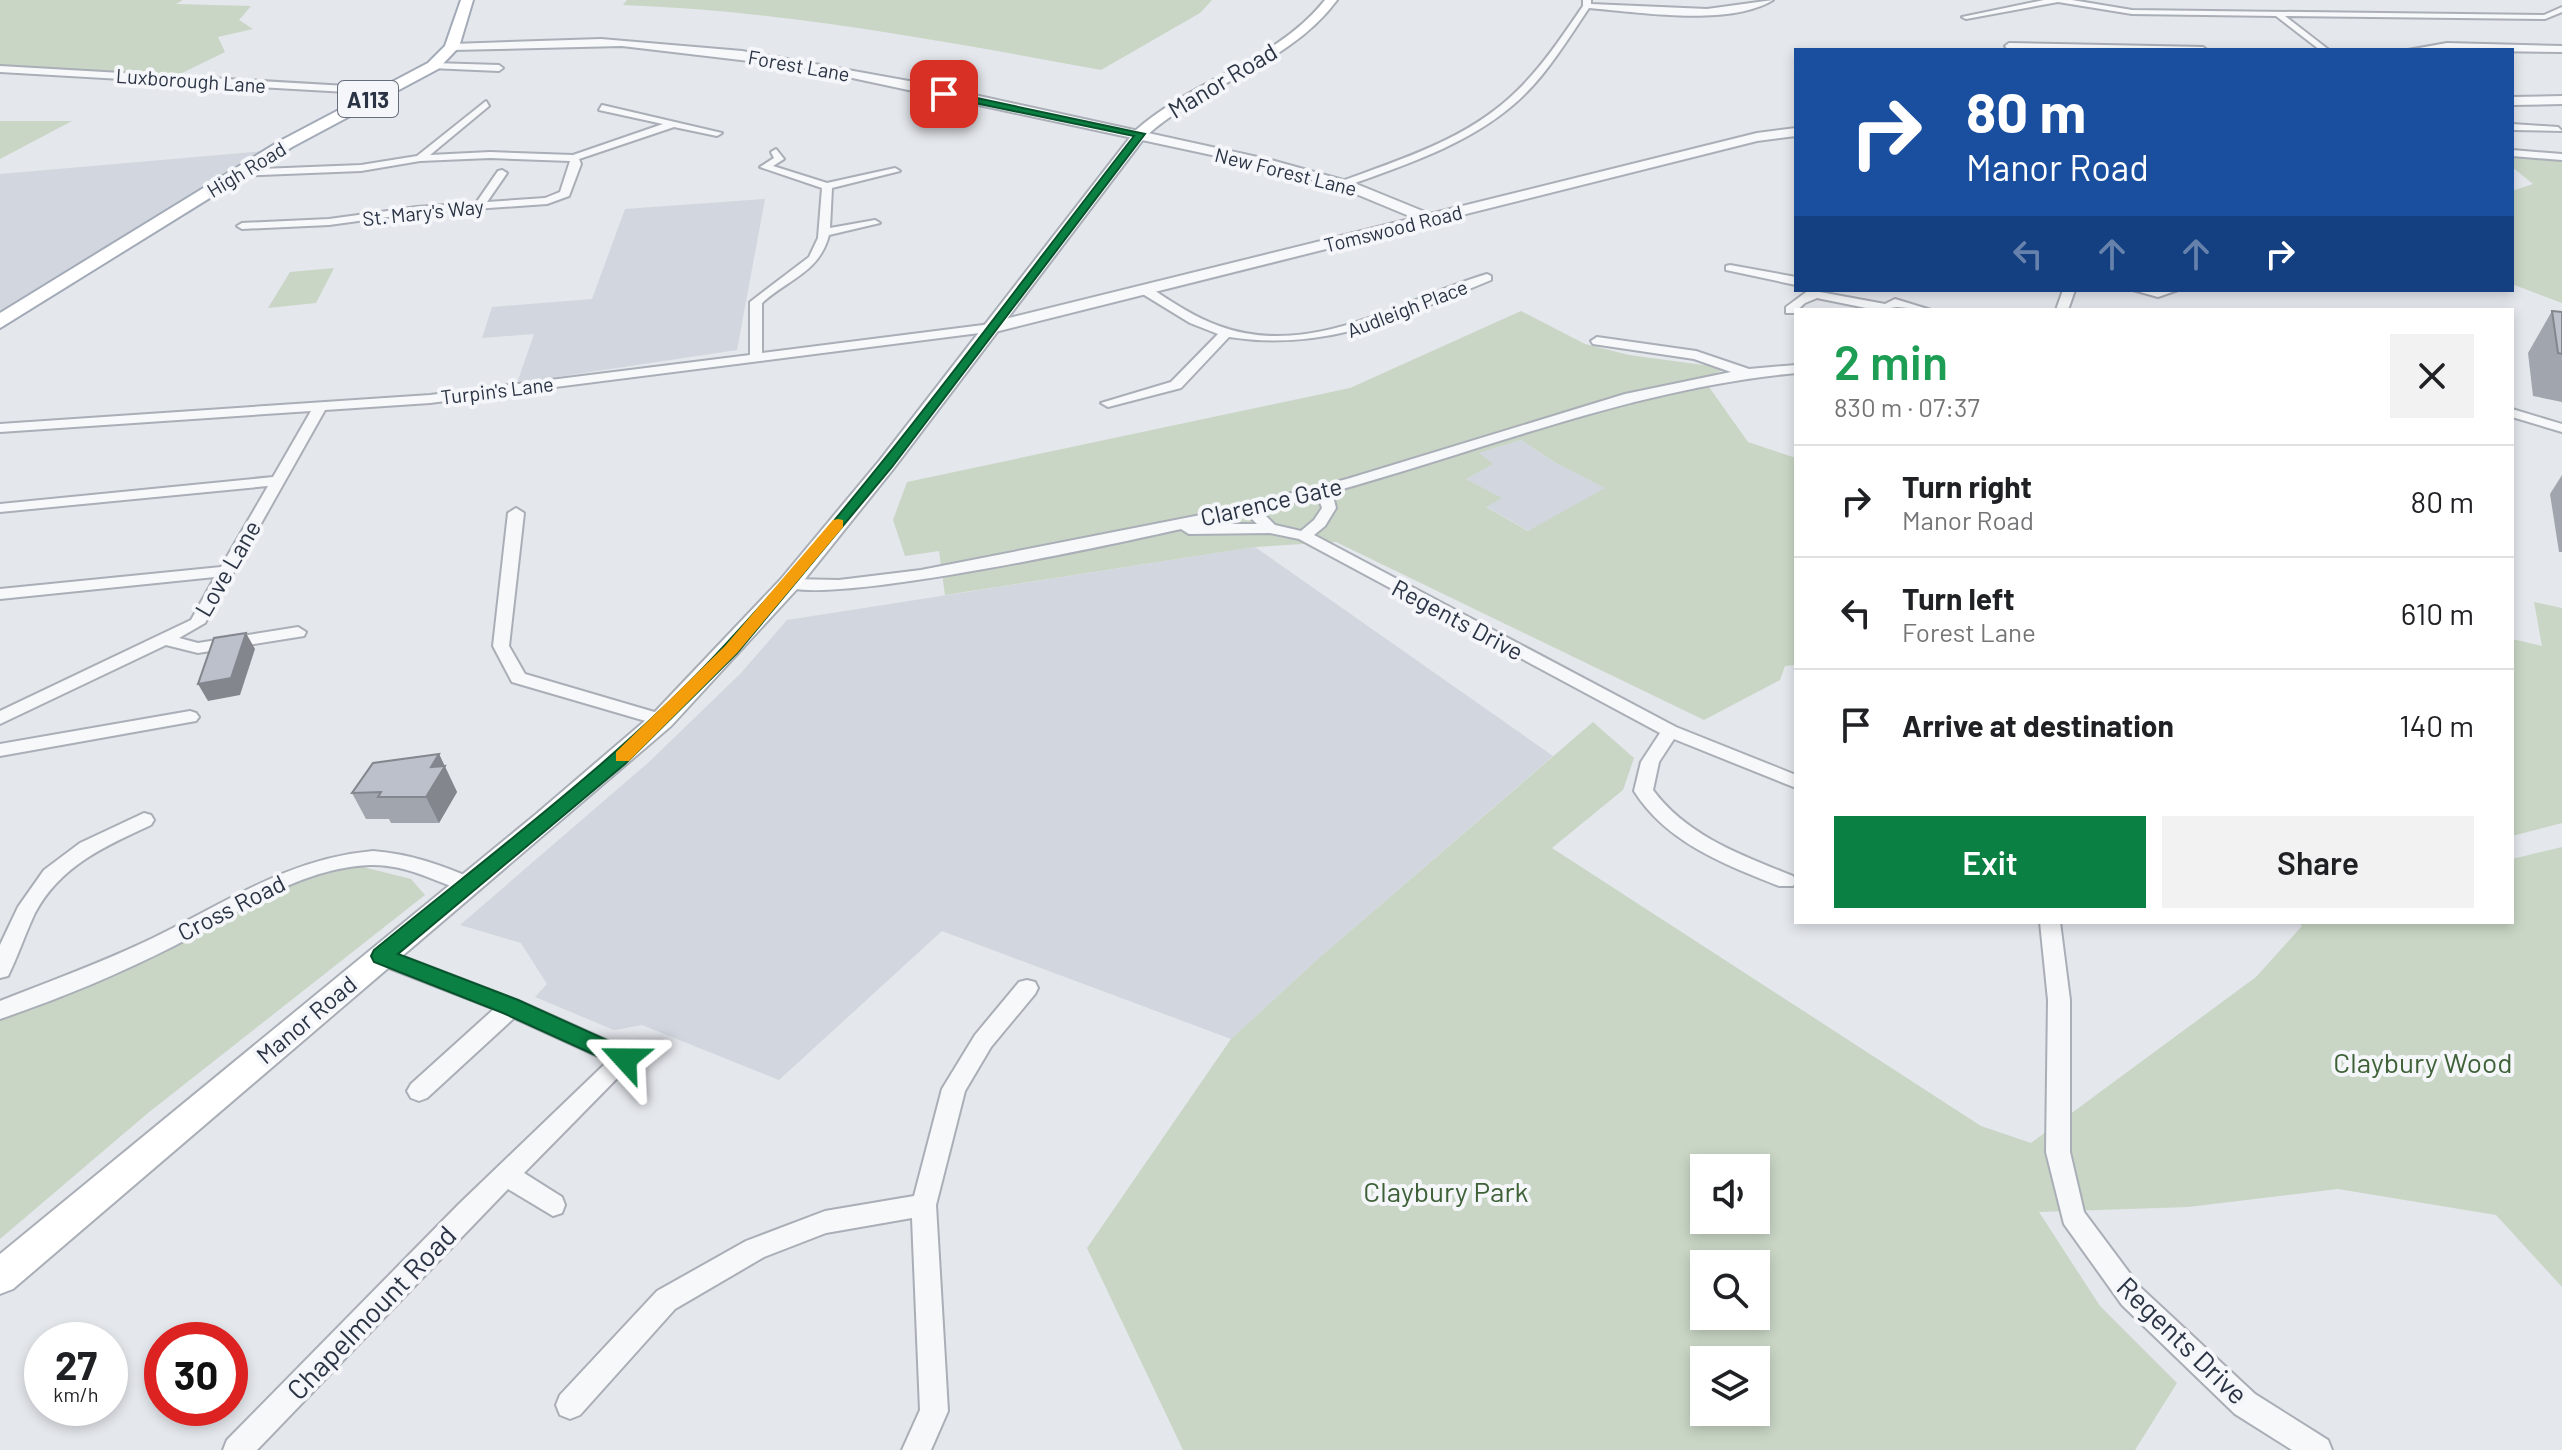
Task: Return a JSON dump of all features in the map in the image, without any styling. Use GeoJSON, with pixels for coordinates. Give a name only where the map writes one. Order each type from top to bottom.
{"type":"FeatureCollection","features":[{"type":"Feature","properties":{"kind":"main road","name":"High Road"},"geometry":{"type":"LineString","coordinates":[[0,322],[238,173],[382,91],[433,66],[452,47],[467,0]]}},
{"type":"Feature","properties":{"kind":"main road","name":"Manor Road"},"geometry":{"type":"LineString","coordinates":[[0,1277],[662,720],[789,584],[1140,134],[1168,110],[1288,41],[1322,14],[1331,0]]}},
{"type":"Feature","properties":{"kind":"street"},"geometry":{"type":"LineString","coordinates":[[1343,184],[1441,148],[1510,103],[1553,56],[1587,3],[1720,9],[1751,7],[1769,0]]}},
{"type":"Feature","properties":{"kind":"street"},"geometry":{"type":"LineString","coordinates":[[1966,17],[2058,0],[2097,8],[2148,12],[2280,16],[2545,17],[2562,9]]}},
{"type":"Feature","properties":{"kind":"street"},"geometry":{"type":"LineString","coordinates":[[2133,0],[2148,12]]}},
{"type":"Feature","properties":{"kind":"street"},"geometry":{"type":"LineString","coordinates":[[2326,0],[2327,8],[2341,16]]}},
{"type":"Feature","properties":{"kind":"street"},"geometry":{"type":"LineString","coordinates":[[2280,16],[2322,48]]}},
{"type":"Feature","properties":{"kind":"street","name":"Forest Lane"},"geometry":{"type":"LineString","coordinates":[[452,47],[621,43],[731,53],[793,62],[1140,134]]}},
{"type":"Feature","properties":{"kind":"street"},"geometry":{"type":"LineString","coordinates":[[2011,48],[2009,46],[2106,48]]}},
{"type":"Feature","properties":{"kind":"street"},"geometry":{"type":"LineString","coordinates":[[2430,48],[2562,49]]}},
{"type":"Feature","properties":{"kind":"street"},"geometry":{"type":"LineString","coordinates":[[433,66],[499,68]]}},
{"type":"Feature","properties":{"kind":"street","name":"Luxborough Lane"},"geometry":{"type":"LineString","coordinates":[[0,69],[382,91]]}},
{"type":"Feature","properties":{"kind":"street"},"geometry":{"type":"LineString","coordinates":[[2514,101],[2562,100]]}},
{"type":"Feature","properties":{"kind":"street"},"geometry":{"type":"LineString","coordinates":[[420,158],[486,104]]}},
{"type":"Feature","properties":{"kind":"street"},"geometry":{"type":"LineString","coordinates":[[602,108],[717,133]]}},
{"type":"Feature","properties":{"kind":"street"},"geometry":{"type":"LineString","coordinates":[[238,173],[361,168],[420,158],[490,155],[574,158],[675,123]]}},
{"type":"Feature","properties":{"kind":"street"},"geometry":{"type":"LineString","coordinates":[[2514,127],[2558,130]]}},
{"type":"Feature","properties":{"kind":"street","name":"Tomswood Road"},"geometry":{"type":"LineString","coordinates":[[991,328],[1757,137],[1794,132]]}},
{"type":"Feature","properties":{"kind":"street","name":"New Forest Lane"},"geometry":{"type":"LineString","coordinates":[[1140,134],[1343,184],[1386,198],[1428,219]]}},
{"type":"Feature","properties":{"kind":"street"},"geometry":{"type":"LineString","coordinates":[[776,152],[779,159],[765,167],[827,186],[895,171]]}},
{"type":"Feature","properties":{"kind":"street"},"geometry":{"type":"LineString","coordinates":[[2514,153],[2562,157]]}},
{"type":"Feature","properties":{"kind":"street","name":"St. Mary's Way"},"geometry":{"type":"LineString","coordinates":[[242,226],[329,222],[547,201],[565,194],[576,164],[574,158]]}},
{"type":"Feature","properties":{"kind":"street"},"geometry":{"type":"LineString","coordinates":[[479,206],[502,173]]}},
{"type":"Feature","properties":{"kind":"street"},"geometry":{"type":"LineString","coordinates":[[756,357],[756,302],[767,291],[816,260],[826,232],[827,186]]}},
{"type":"Feature","properties":{"kind":"street"},"geometry":{"type":"LineString","coordinates":[[826,232],[875,223]]}},
{"type":"Feature","properties":{"kind":"street"},"geometry":{"type":"LineString","coordinates":[[1730,268],[1794,281]]}},
{"type":"Feature","properties":{"kind":"street","name":"Audleigh Place"},"geometry":{"type":"LineString","coordinates":[[1145,290],[1188,317],[1226,333],[1286,339],[1339,334],[1487,278]]}},
{"type":"Feature","properties":{"kind":"street"},"geometry":{"type":"LineString","coordinates":[[1790,310],[1816,292],[1878,308]]}},
{"type":"Feature","properties":{"kind":"street"},"geometry":{"type":"LineString","coordinates":[[1885,308],[1911,300],[1922,308]]}},
{"type":"Feature","properties":{"kind":"street","name":"Turpin's Lane"},"geometry":{"type":"LineString","coordinates":[[0,428],[446,397],[991,328]]}},
{"type":"Feature","properties":{"kind":"street"},"geometry":{"type":"LineString","coordinates":[[1108,403],[1176,385],[1226,333]]}},
{"type":"Feature","properties":{"kind":"street","name":"Clarence Gate"},"geometry":{"type":"LineString","coordinates":[[1597,341],[1696,355],[1744,372]]}},
{"type":"Feature","properties":{"kind":"street","name":"Clarence Gate"},"geometry":{"type":"LineString","coordinates":[[789,584],[909,576],[1144,530],[1324,490],[1614,403],[1744,372],[1794,369]]}},
{"type":"Feature","properties":{"kind":"street","name":"Love Lane"},"geometry":{"type":"LineString","coordinates":[[0,718],[197,623],[320,407]]}},
{"type":"Feature","properties":{"kind":"street"},"geometry":{"type":"LineString","coordinates":[[2514,414],[2562,428]]}},
{"type":"Feature","properties":{"kind":"street"},"geometry":{"type":"LineString","coordinates":[[0,508],[277,481]]}},
{"type":"Feature","properties":{"kind":"street"},"geometry":{"type":"LineString","coordinates":[[1304,536],[1320,523],[1329,508],[1324,490]]}},
{"type":"Feature","properties":{"kind":"street"},"geometry":{"type":"LineString","coordinates":[[1249,507],[1270,528]]}},
{"type":"Feature","properties":{"kind":"street"},"geometry":{"type":"LineString","coordinates":[[516,513],[501,646],[518,678],[662,720]]}},
{"type":"Feature","properties":{"kind":"street","name":"Regents Drive"},"geometry":{"type":"LineString","coordinates":[[1144,530],[1270,528],[1304,536],[1670,731],[1794,781]]}},
{"type":"Feature","properties":{"kind":"street"},"geometry":{"type":"LineString","coordinates":[[0,594],[226,571]]}},
{"type":"Feature","properties":{"kind":"street"},"geometry":{"type":"LineString","coordinates":[[164,639],[198,648],[298,632]]}},
{"type":"Feature","properties":{"kind":"street"},"geometry":{"type":"LineString","coordinates":[[0,750],[190,717]]}},
{"type":"Feature","properties":{"kind":"street"},"geometry":{"type":"LineString","coordinates":[[1670,731],[1650,762],[1643,791],[1658,816],[1722,855],[1786,881]]}},
{"type":"Feature","properties":{"kind":"street"},"geometry":{"type":"LineString","coordinates":[[0,970],[25,908],[38,887],[61,864],[93,842],[144,820]]}},
{"type":"Feature","properties":{"kind":"street","name":"Cross Road"},"geometry":{"type":"LineString","coordinates":[[0,1010],[165,941],[314,865],[367,858],[407,861],[469,885]]}},
{"type":"Feature","properties":{"kind":"street","name":"Regents Drive"},"geometry":{"type":"LineString","coordinates":[[2050,924],[2059,1000],[2058,1152],[2073,1216],[2131,1296],[2245,1404],[2318,1450]]}},
{"type":"Feature","properties":{"kind":"street","name":"Chapelmount Road"},"geometry":{"type":"LineString","coordinates":[[237,1450],[506,1175],[625,1059],[511,1007],[381,956]]}},
{"type":"Feature","properties":{"kind":"street"},"geometry":{"type":"LineString","coordinates":[[916,1450],[934,1411],[924,1205],[954,1089],[983,1041],[1027,988]]}},
{"type":"Feature","properties":{"kind":"street"},"geometry":{"type":"LineString","coordinates":[[419,1091],[511,1007]]}},
{"type":"Feature","properties":{"kind":"street"},"geometry":{"type":"LineString","coordinates":[[506,1175],[553,1205]]}},
{"type":"Feature","properties":{"kind":"street"},"geometry":{"type":"LineString","coordinates":[[570,1405],[666,1300],[755,1249],[825,1222],[924,1205]]}},
{"type":"Feature","properties":{"kind":"shaded area"},"geometry":{"type":"Polygon","coordinates":[[[264,151],[0,315],[0,174],[264,151]]]}},
{"type":"Feature","properties":{"kind":"shaded area"},"geometry":{"type":"Polygon","coordinates":[[[765,199],[737,350],[517,383],[534,334],[482,338],[492,307],[592,299],[625,209],[765,199]]]}},
{"type":"Feature","properties":{"kind":"shaded area"},"geometry":{"type":"Polygon","coordinates":[[[1521,440],[1556,463],[1606,488],[1529,531],[1485,506],[1501,498],[1466,479],[1492,464],[1478,453],[1521,440]]]}},
{"type":"Feature","properties":{"kind":"shaded area"},"geometry":{"type":"Polygon","coordinates":[[[1255,547],[1553,756],[1319,958],[1231,1039],[942,931],[779,1080],[642,1025],[614,1030],[535,997],[547,984],[521,943],[460,925],[649,762],[741,673],[787,620],[1255,547]]]}},
{"type":"Feature","properties":{"kind":"green space"},"geometry":{"type":"Polygon","coordinates":[[[0,0],[183,0],[176,4],[251,6],[239,20],[253,29],[218,37],[225,52],[178,75],[0,65],[0,0]]]}},
{"type":"Feature","properties":{"kind":"green space"},"geometry":{"type":"Polygon","coordinates":[[[627,0],[1212,0],[1200,13],[1101,70],[923,38],[804,21],[623,5],[627,0]]]}},
{"type":"Feature","properties":{"kind":"green space"},"geometry":{"type":"Polygon","coordinates":[[[0,121],[72,121],[0,159],[0,121]]]}},
{"type":"Feature","properties":{"kind":"green space"},"geometry":{"type":"Polygon","coordinates":[[[2514,156],[2562,159],[2562,303],[2514,285],[2514,190],[2533,184],[2514,169],[2514,156]]]}},
{"type":"Feature","properties":{"kind":"green space"},"geometry":{"type":"Polygon","coordinates":[[[334,268],[316,303],[268,308],[290,272],[334,268]]]}},
{"type":"Feature","properties":{"kind":"green space"},"geometry":{"type":"Polygon","coordinates":[[[1521,311],[1585,344],[1629,355],[1726,368],[1704,380],[1748,442],[1794,457],[1794,665],[1785,666],[1780,680],[1704,720],[1336,542],[1255,547],[945,595],[939,551],[905,556],[893,520],[907,482],[1350,388],[1521,311]],[[1521,440],[1479,453],[1493,464],[1466,479],[1502,498],[1486,507],[1528,531],[1605,488],[1556,463],[1521,440]]]}},
{"type":"Feature","properties":{"kind":"green space"},"geometry":{"type":"Polygon","coordinates":[[[2534,602],[2562,608],[2562,823],[2514,835],[2514,639],[2542,646],[2534,602]]]}},
{"type":"Feature","properties":{"kind":"green space","name":"Claybury Park"},"geometry":{"type":"Polygon","coordinates":[[[1593,722],[1634,758],[1623,790],[1552,848],[1981,1126],[2031,1143],[2256,977],[2302,926],[2300,924],[2514,924],[2514,859],[2562,847],[2562,1287],[2496,1215],[2338,1189],[2188,1207],[2039,1212],[2100,1306],[2177,1383],[2135,1450],[1183,1450],[1087,1248],[1231,1039],[1319,958],[1593,722]]]}},
{"type":"Feature","properties":{"kind":"green space"},"geometry":{"type":"Polygon","coordinates":[[[359,866],[411,879],[425,895],[148,1113],[0,1239],[0,1020],[302,880],[359,866]]]}},
{"type":"Feature","properties":{"kind":"building"},"geometry":{"type":"Polygon","coordinates":[[[2552,311],[2562,312],[2562,354],[2558,353],[2552,311]]]}},
{"type":"Feature","properties":{"kind":"building"},"geometry":{"type":"Polygon","coordinates":[[[246,633],[231,678],[198,684],[214,638],[246,633]]]}},
{"type":"Feature","properties":{"kind":"building"},"geometry":{"type":"Polygon","coordinates":[[[439,754],[431,767],[445,766],[426,797],[378,797],[381,792],[352,793],[373,763],[439,754]]]}},
{"type":"Feature","properties":{"kind":"slow traffic"},"geometry":{"type":"LineString","coordinates":[[622,756],[731,650],[838,524]]}},
{"type":"Feature","properties":{"kind":"route"},"geometry":{"type":"LineString","coordinates":[[625,1059],[511,1007],[381,956],[619,760],[731,650],[887,464],[1140,134],[944,94]]}},
{"type":"Feature","properties":{"kind":"park label","name":"Claybury Wood"},"geometry":{"type":"Point","coordinates":[2423,1062]}}]}
